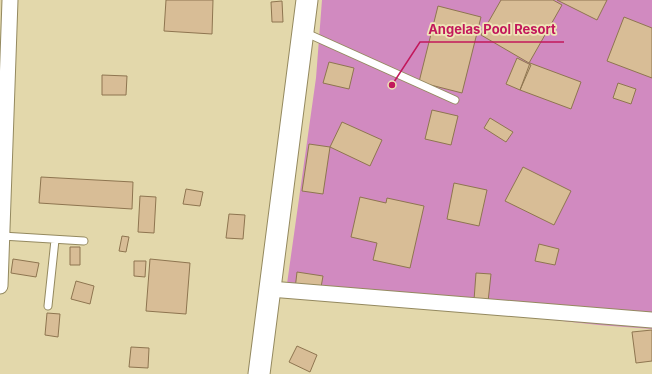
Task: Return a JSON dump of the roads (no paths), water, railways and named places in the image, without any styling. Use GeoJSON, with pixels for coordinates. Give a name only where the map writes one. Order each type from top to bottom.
{"type":"FeatureCollection","features":[{"type":"Feature","properties":{"kind":"street"},"geometry":{"type":"LineString","coordinates":[[0,286],[4,40],[10,0]]}},
{"type":"Feature","properties":{"kind":"street"},"geometry":{"type":"LineString","coordinates":[[259,374],[307,0]]}},
{"type":"Feature","properties":{"kind":"street"},"geometry":{"type":"LineString","coordinates":[[270,289],[652,320]]}},
{"type":"Feature","properties":{"kind":"lane"},"geometry":{"type":"LineString","coordinates":[[304,31],[455,100]]}},
{"type":"Feature","properties":{"kind":"lane"},"geometry":{"type":"LineString","coordinates":[[2,236],[84,241]]}},
{"type":"Feature","properties":{"kind":"lane"},"geometry":{"type":"LineString","coordinates":[[48,306],[55,240]]}},
{"type":"Feature","properties":{"kind":"place","name":"Angelas Pool Resort"},"geometry":{"type":"Point","coordinates":[392,85]}}]}
